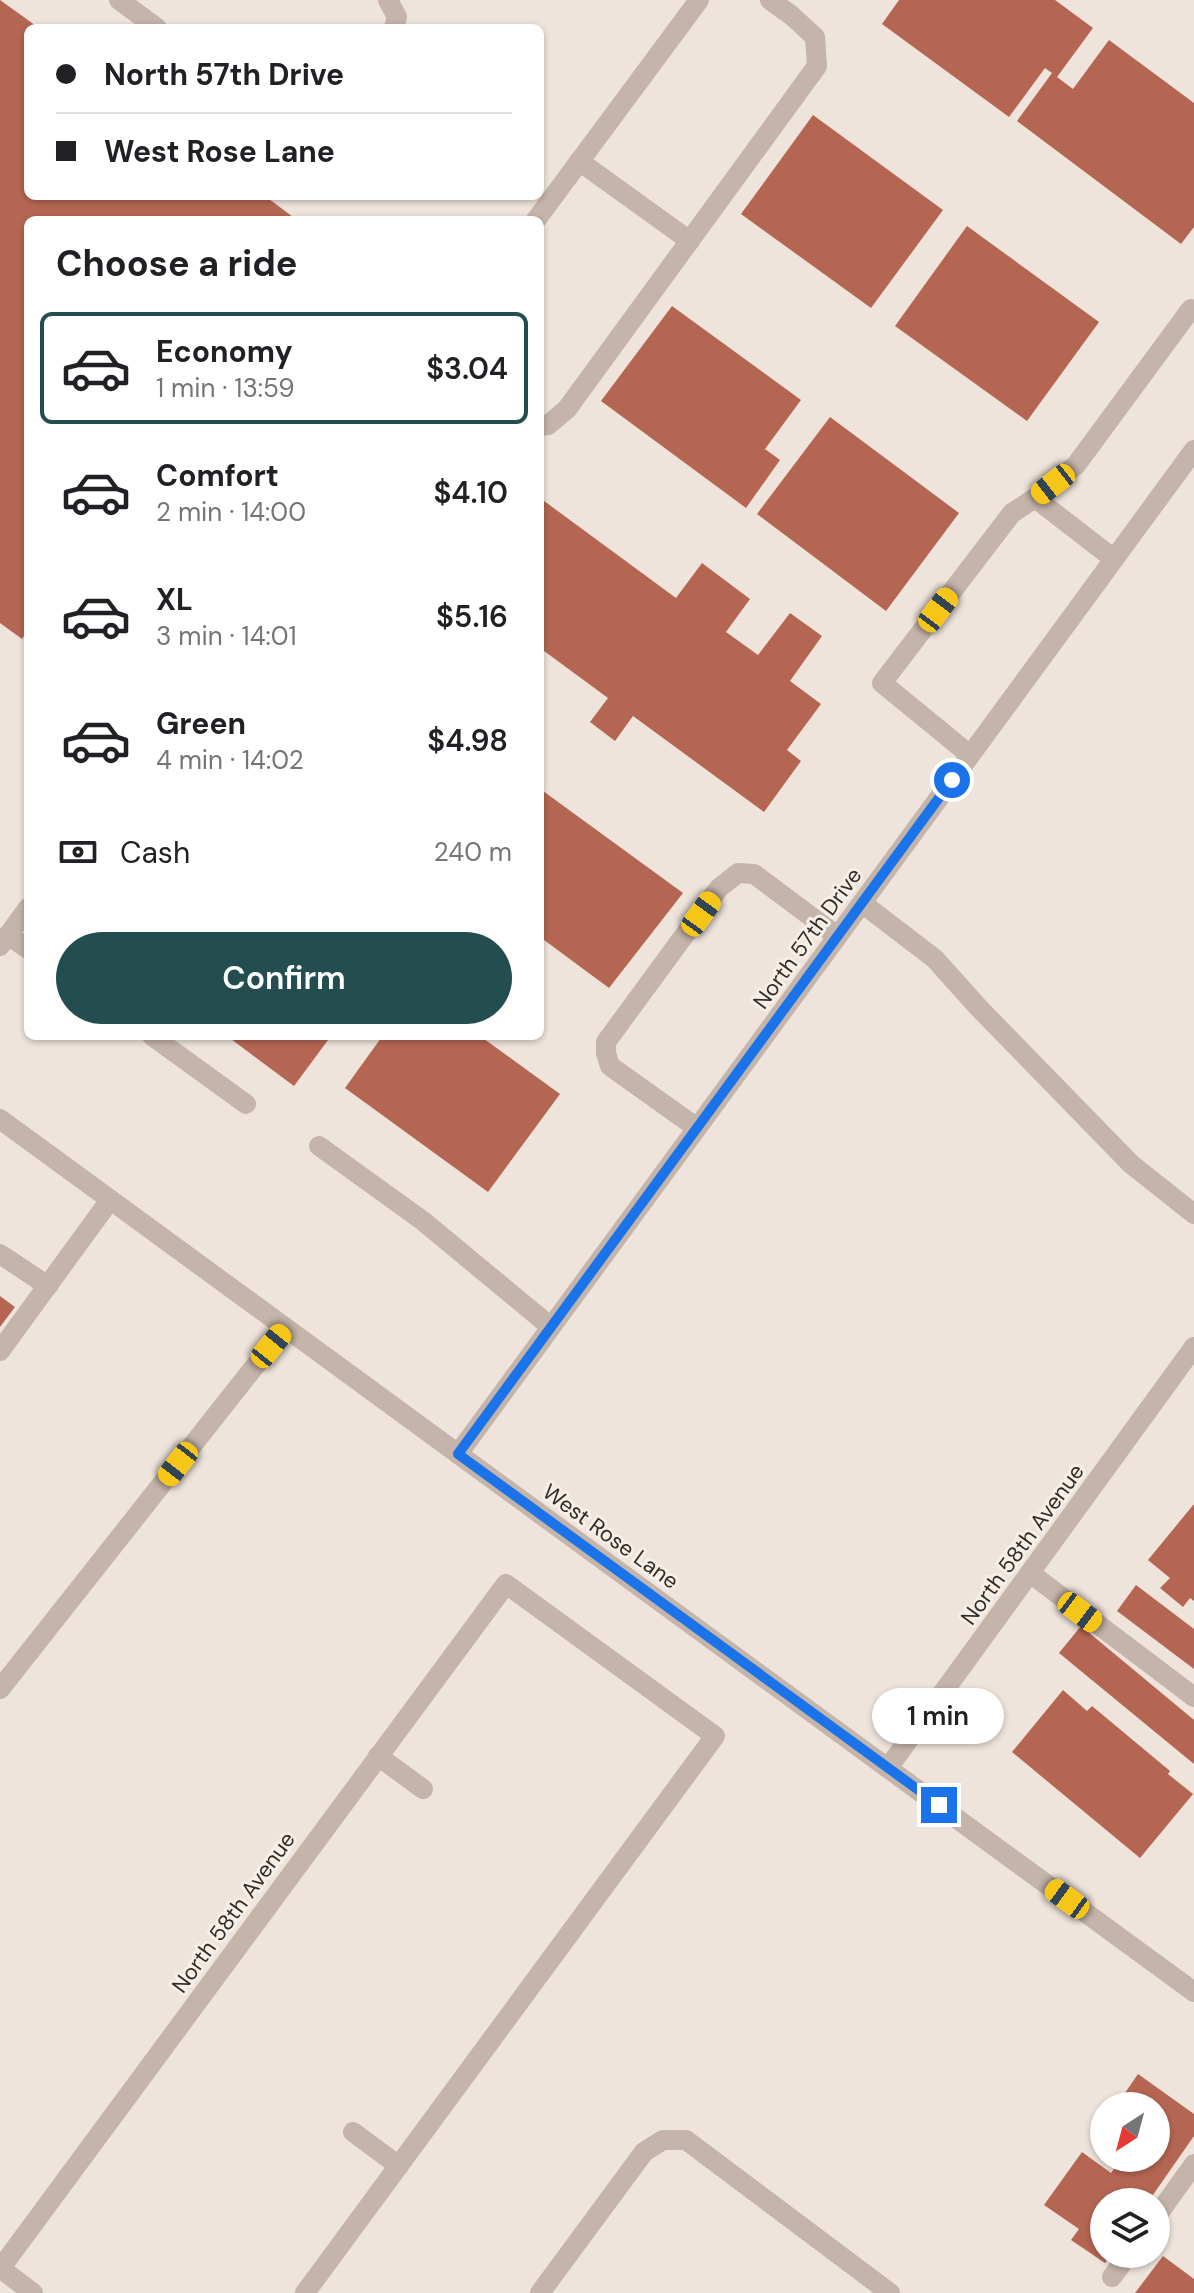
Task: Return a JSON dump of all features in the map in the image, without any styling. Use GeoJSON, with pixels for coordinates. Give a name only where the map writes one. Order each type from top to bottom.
{"type":"FeatureCollection","features":[{"type":"Feature","properties":{"kind":"street"},"geometry":{"type":"LineString","coordinates":[[119,0],[152,24]]}},
{"type":"Feature","properties":{"kind":"street"},"geometry":{"type":"LineString","coordinates":[[388,0],[397,17],[395,24]]}},
{"type":"Feature","properties":{"kind":"street"},"geometry":{"type":"LineString","coordinates":[[539,216],[699,0]]}},
{"type":"Feature","properties":{"kind":"street"},"geometry":{"type":"LineString","coordinates":[[544,426],[567,409],[817,66],[815,37],[770,0]]}},
{"type":"Feature","properties":{"kind":"street"},"geometry":{"type":"LineString","coordinates":[[579,161],[690,241]]}},
{"type":"Feature","properties":{"kind":"street"},"geometry":{"type":"LineString","coordinates":[[970,755],[882,683],[1012,513],[1076,465],[1191,309],[1194,311]]}},
{"type":"Feature","properties":{"kind":"street","name":"North 57th Drive"},"geometry":{"type":"LineString","coordinates":[[458,1454],[1194,450]]}},
{"type":"Feature","properties":{"kind":"street"},"geometry":{"type":"LineString","coordinates":[[1035,498],[1114,559]]}},
{"type":"Feature","properties":{"kind":"street"},"geometry":{"type":"LineString","coordinates":[[697,1128],[610,1066],[606,1042],[615,1029],[719,888],[738,873],[754,874],[837,936]]}},
{"type":"Feature","properties":{"kind":"street"},"geometry":{"type":"LineString","coordinates":[[862,903],[935,959],[1131,1164],[1194,1214]]}},
{"type":"Feature","properties":{"kind":"street"},"geometry":{"type":"LineString","coordinates":[[24,914],[4,941],[24,948]]}},
{"type":"Feature","properties":{"kind":"street"},"geometry":{"type":"LineString","coordinates":[[158,1040],[246,1104]]}},
{"type":"Feature","properties":{"kind":"street","name":"West Rose Lane"},"geometry":{"type":"LineString","coordinates":[[0,1119],[1194,1992]]}},
{"type":"Feature","properties":{"kind":"street"},"geometry":{"type":"LineString","coordinates":[[319,1146],[423,1221],[551,1327]]}},
{"type":"Feature","properties":{"kind":"street"},"geometry":{"type":"LineString","coordinates":[[0,1351],[110,1200]]}},
{"type":"Feature","properties":{"kind":"street"},"geometry":{"type":"LineString","coordinates":[[0,1254],[48,1286]]}},
{"type":"Feature","properties":{"kind":"street"},"geometry":{"type":"LineString","coordinates":[[0,1689],[285,1328]]}},
{"type":"Feature","properties":{"kind":"street","name":"North 58th Avenue"},"geometry":{"type":"LineString","coordinates":[[888,1768],[1191,1358]]}},
{"type":"Feature","properties":{"kind":"street"},"geometry":{"type":"LineString","coordinates":[[1030,1573],[1194,1697]]}},
{"type":"Feature","properties":{"kind":"street","name":"North 58th Avenue"},"geometry":{"type":"LineString","coordinates":[[0,2268],[506,1584],[715,1736],[399,2166]]}},
{"type":"Feature","properties":{"kind":"street"},"geometry":{"type":"LineString","coordinates":[[378,1756],[423,1789]]}},
{"type":"Feature","properties":{"kind":"street"},"geometry":{"type":"LineString","coordinates":[[305,2293],[399,2166],[353,2132]]}},
{"type":"Feature","properties":{"kind":"street"},"geometry":{"type":"LineString","coordinates":[[540,2293],[644,2152],[663,2140],[686,2140],[890,2293]]}},
{"type":"Feature","properties":{"kind":"street"},"geometry":{"type":"LineString","coordinates":[[1170,2197],[1194,2164]]}},
{"type":"Feature","properties":{"kind":"street"},"geometry":{"type":"LineString","coordinates":[[0,2268],[33,2293]]}},
{"type":"Feature","properties":{"kind":"street"},"geometry":{"type":"LineString","coordinates":[[1112,2277],[1119,2268]]}},
{"type":"Feature","properties":{"kind":"building"},"geometry":{"type":"Polygon","coordinates":[[[0,0],[33,24],[24,24],[24,200],[270,200],[292,216],[24,216],[24,636],[22,639],[0,623],[0,0]]]}},
{"type":"Feature","properties":{"kind":"building"},"geometry":{"type":"Polygon","coordinates":[[[899,0],[1055,0],[1093,28],[1057,77],[1073,89],[1109,40],[1194,103],[1194,227],[1181,244],[1017,121],[1052,73],[1045,68],[1009,117],[882,24],[899,0]]]}},
{"type":"Feature","properties":{"kind":"building"},"geometry":{"type":"Polygon","coordinates":[[[813,115],[943,210],[871,308],[741,214],[813,115]]]}},
{"type":"Feature","properties":{"kind":"building"},"geometry":{"type":"Polygon","coordinates":[[[967,226],[1099,322],[1027,421],[895,326],[967,226]]]}},
{"type":"Feature","properties":{"kind":"building"},"geometry":{"type":"Polygon","coordinates":[[[672,306],[801,400],[765,449],[780,460],[746,508],[601,401],[672,306]]]}},
{"type":"Feature","properties":{"kind":"building"},"geometry":{"type":"Polygon","coordinates":[[[830,417],[959,513],[886,611],[757,514],[830,417]]]}},
{"type":"Feature","properties":{"kind":"building"},"geometry":{"type":"Polygon","coordinates":[[[544,501],[676,598],[702,563],[750,599],[726,632],[758,655],[790,613],[822,636],[790,681],[821,704],[787,750],[801,761],[764,812],[633,716],[615,741],[590,722],[608,698],[544,651],[544,501]]]}},
{"type":"Feature","properties":{"kind":"building"},"geometry":{"type":"Polygon","coordinates":[[[544,792],[683,893],[609,988],[544,940],[544,792]]]}},
{"type":"Feature","properties":{"kind":"building"},"geometry":{"type":"Polygon","coordinates":[[[232,1040],[328,1040],[294,1086],[232,1040]]]}},
{"type":"Feature","properties":{"kind":"building"},"geometry":{"type":"Polygon","coordinates":[[[380,1040],[486,1040],[560,1094],[488,1192],[345,1088],[380,1040]]]}},
{"type":"Feature","properties":{"kind":"building"},"geometry":{"type":"Polygon","coordinates":[[[0,1296],[15,1307],[0,1327],[0,1296]]]}},
{"type":"Feature","properties":{"kind":"building"},"geometry":{"type":"Polygon","coordinates":[[[1194,1504],[1194,1601],[1190,1598],[1183,1607],[1160,1588],[1170,1578],[1148,1560],[1194,1504]]]}},
{"type":"Feature","properties":{"kind":"building"},"geometry":{"type":"Polygon","coordinates":[[[1136,1585],[1194,1629],[1194,1669],[1117,1611],[1136,1585]]]}},
{"type":"Feature","properties":{"kind":"building"},"geometry":{"type":"Polygon","coordinates":[[[1081,1626],[1194,1720],[1194,1764],[1059,1653],[1081,1626]]]}},
{"type":"Feature","properties":{"kind":"building"},"geometry":{"type":"Polygon","coordinates":[[[1063,1690],[1087,1711],[1092,1706],[1193,1794],[1140,1858],[1012,1752],[1063,1690]]]}},
{"type":"Feature","properties":{"kind":"building"},"geometry":{"type":"Polygon","coordinates":[[[1138,2074],[1163,2092],[1126,2092],[1138,2074]]]}},
{"type":"Feature","properties":{"kind":"building"},"geometry":{"type":"Polygon","coordinates":[[[1170,2097],[1194,2114],[1194,2136],[1170,2170],[1170,2097]]]}},
{"type":"Feature","properties":{"kind":"building"},"geometry":{"type":"Polygon","coordinates":[[[1082,2152],[1090,2158],[1090,2172],[1169,2172],[1158,2188],[1090,2188],[1090,2253],[1071,2240],[1079,2229],[1044,2205],[1082,2152]]]}},
{"type":"Feature","properties":{"kind":"building"},"geometry":{"type":"Polygon","coordinates":[[[1170,2261],[1194,2279],[1194,2293],[1135,2293],[1154,2268],[1170,2268],[1170,2261]]]}},
{"type":"Feature","properties":{"kind":"route"},"geometry":{"type":"LineString","coordinates":[[939,1805],[458,1454],[952,780]]}}]}
